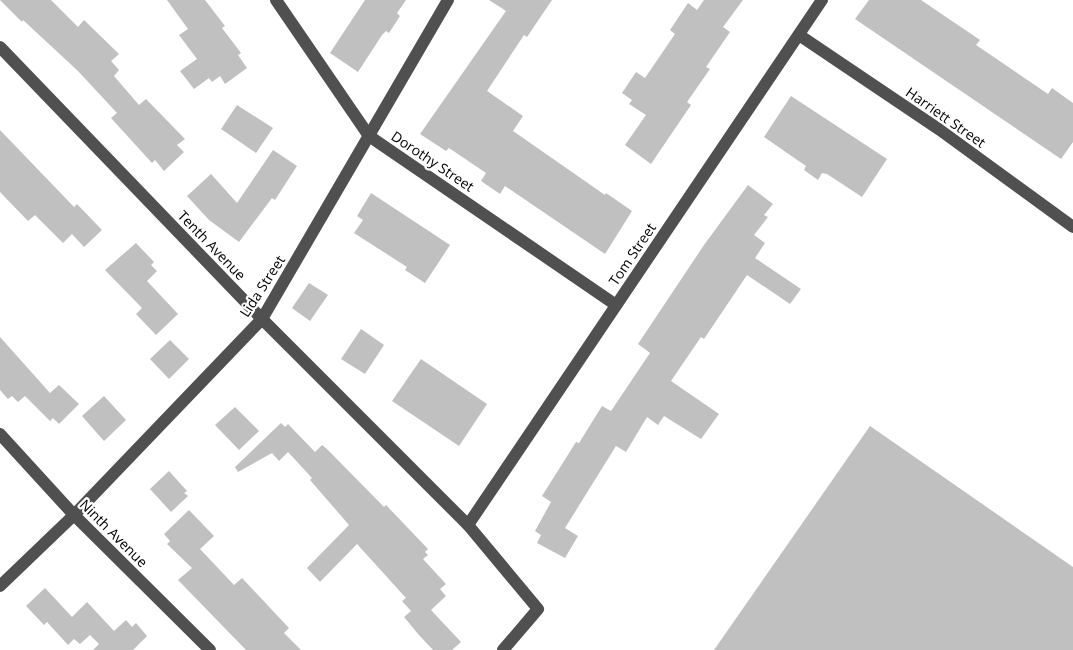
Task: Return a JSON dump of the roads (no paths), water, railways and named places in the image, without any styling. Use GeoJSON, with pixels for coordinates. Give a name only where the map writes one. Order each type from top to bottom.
{"type":"FeatureCollection","features":[{"type":"Feature","properties":{"kind":"street","name":"Dorothy Street"},"geometry":{"type":"LineString","coordinates":[[276,0],[369,136],[616,305]]}},
{"type":"Feature","properties":{"kind":"street","name":"Lida Street"},"geometry":{"type":"LineString","coordinates":[[0,586],[74,515],[262,319],[448,0]]}},
{"type":"Feature","properties":{"kind":"street","name":"Tom Street"},"geometry":{"type":"LineString","coordinates":[[468,525],[822,0]]}},
{"type":"Feature","properties":{"kind":"street","name":"Harriett Street"},"geometry":{"type":"LineString","coordinates":[[800,35],[940,130],[1073,228]]}},
{"type":"Feature","properties":{"kind":"street","name":"Tenth Avenue"},"geometry":{"type":"LineString","coordinates":[[0,47],[262,319],[468,525],[538,609],[503,650]]}},
{"type":"Feature","properties":{"kind":"street","name":"Ninth Avenue"},"geometry":{"type":"LineString","coordinates":[[0,434],[74,515],[210,650]]}}]}
